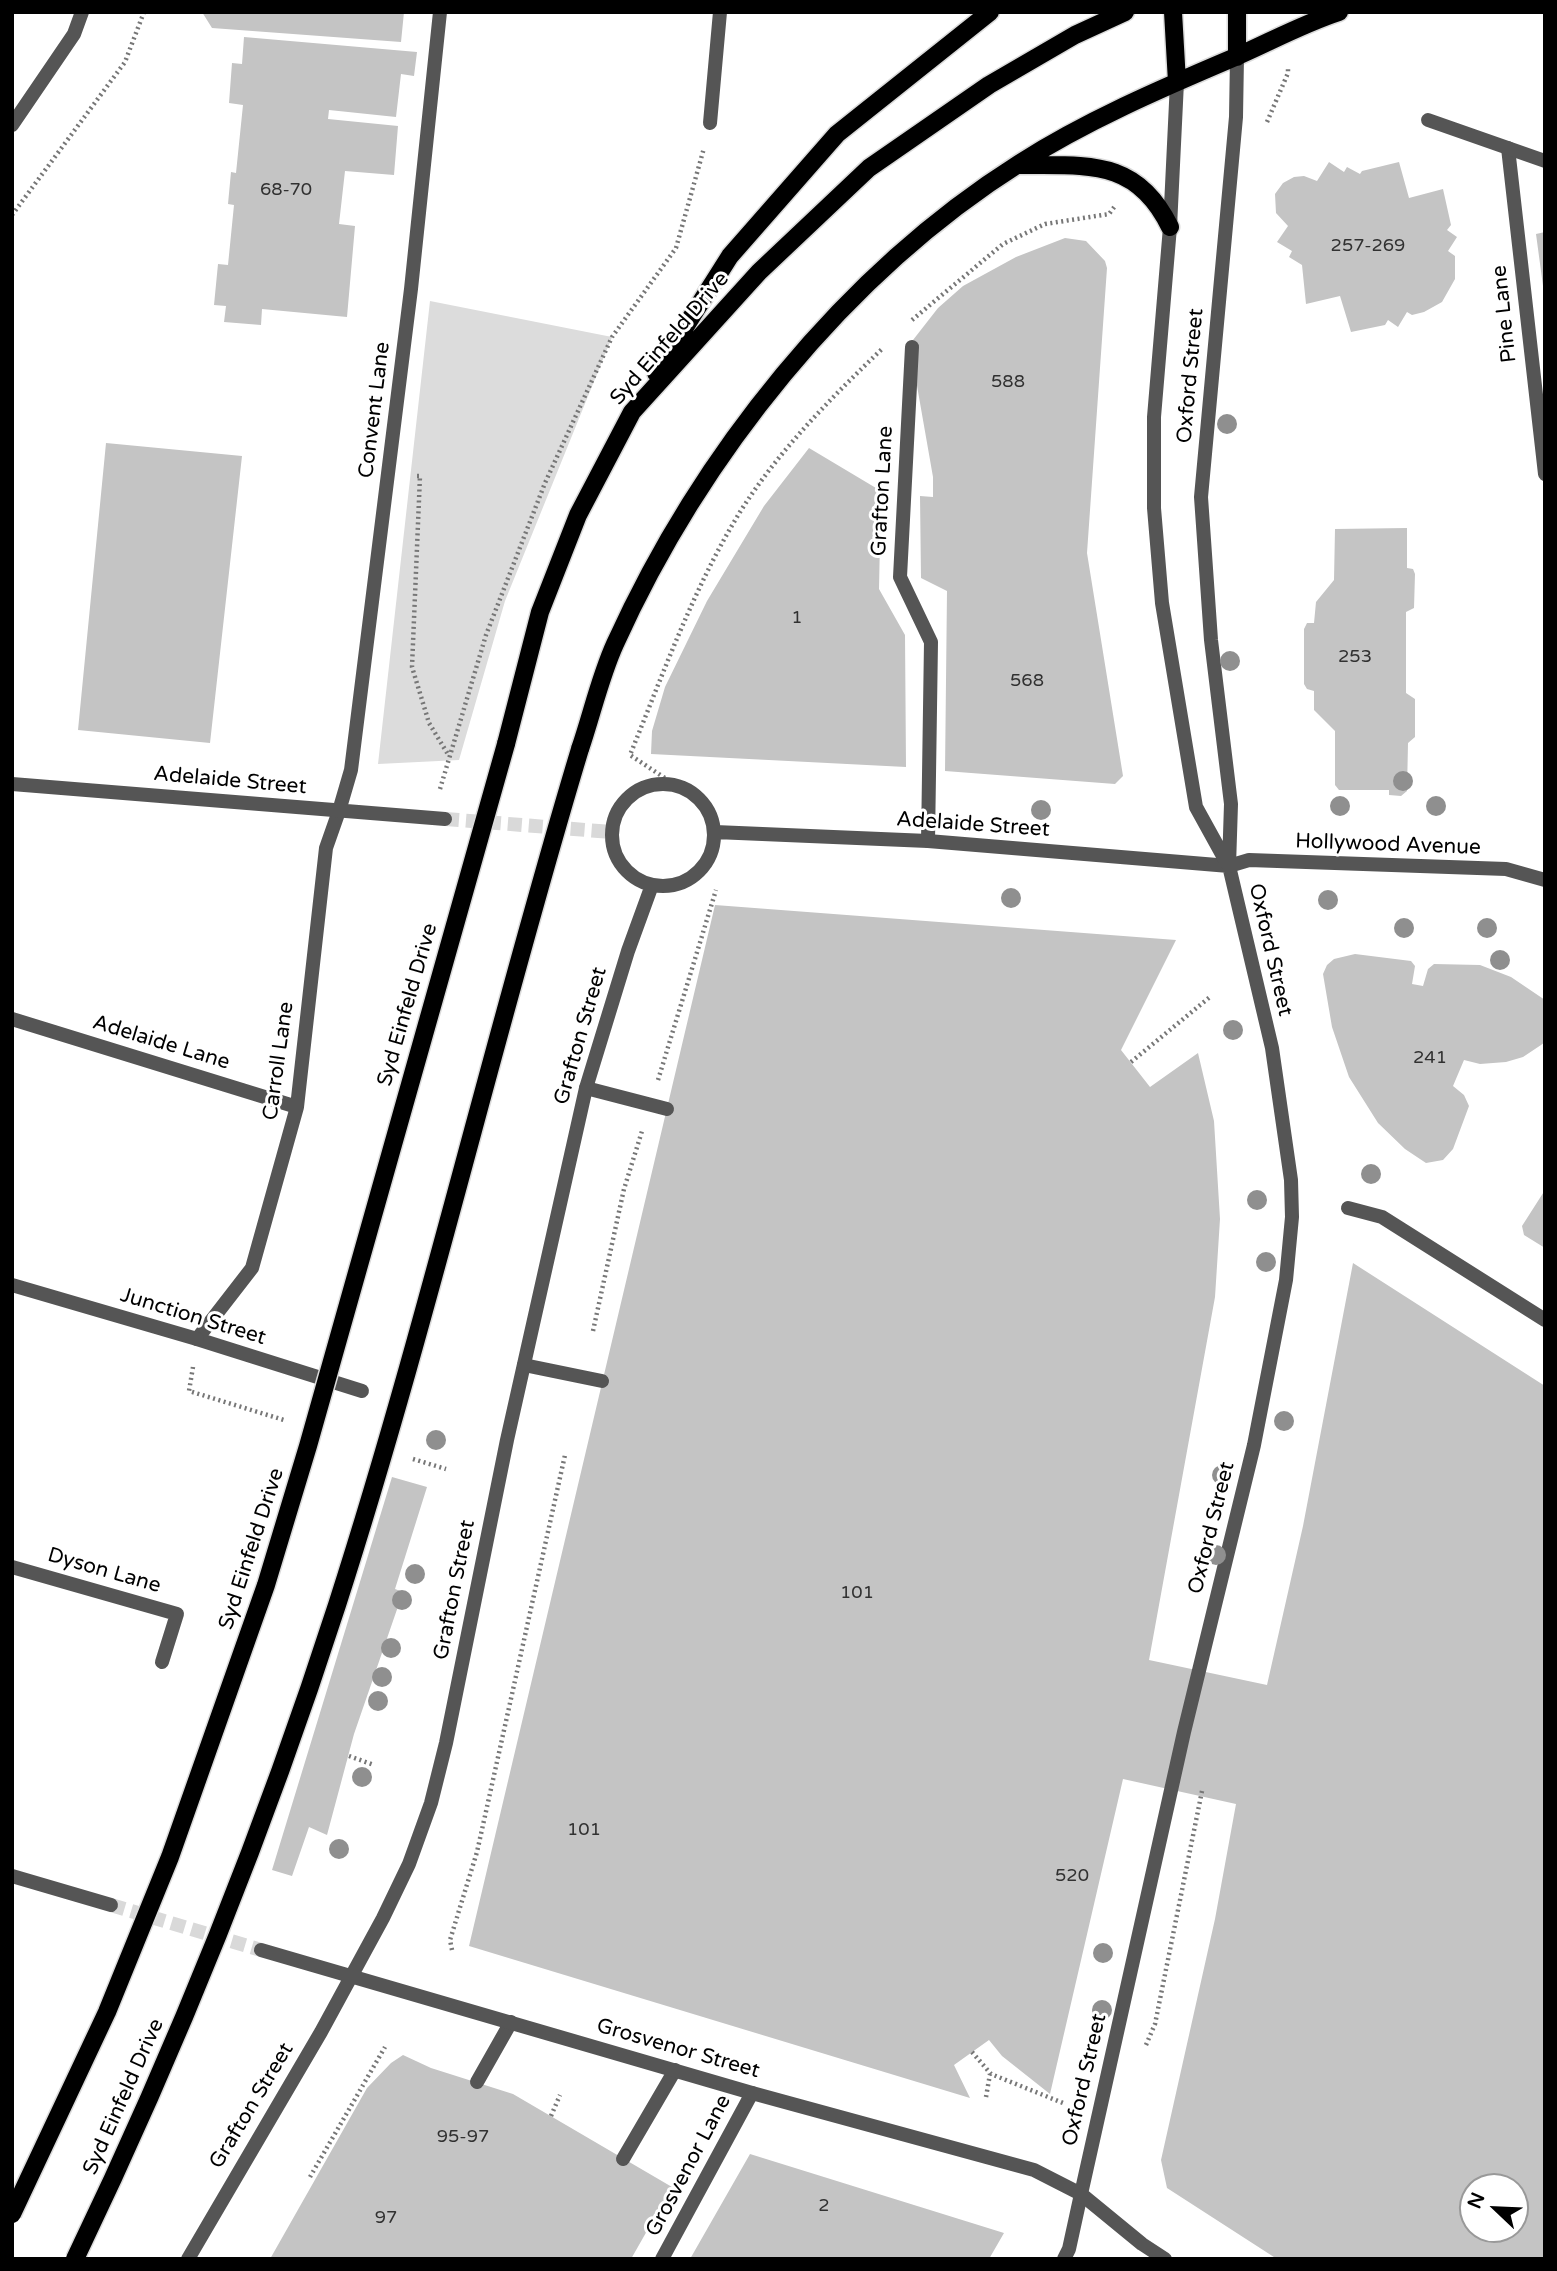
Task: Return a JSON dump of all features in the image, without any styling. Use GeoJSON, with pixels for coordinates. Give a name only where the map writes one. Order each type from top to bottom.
{"type":"FeatureCollection","features":[{"type":"Feature","properties":{"kind":"main road"},"geometry":{"type":"LineString","coordinates":[[632,412],[730,256],[837,134],[989,12]]}},
{"type":"Feature","properties":{"kind":"main road","name":"Syd Einfeld Drive"},"geometry":{"type":"LineString","coordinates":[[12,2214],[107,2012],[170,1857],[266,1585],[308,1446],[506,744],[540,612],[578,515],[632,412],[759,272],[869,167],[989,85],[1075,35],[1125,12]]}},
{"type":"Feature","properties":{"kind":"main road"},"geometry":{"type":"LineString","coordinates":[[1173,12],[1177,82]]}},
{"type":"Feature","properties":{"kind":"main road"},"geometry":{"type":"LineString","coordinates":[[1237,12],[1237,57]]}},
{"type":"Feature","properties":{"kind":"main road","name":"Syd Einfeld Drive"},"geometry":{"type":"LineString","coordinates":[[75,2259],[176,2038],[286,1755],[329,1630],[380,1468],[539,885],[580,749],[614,646],[660,555],[760,404],[824,327],[922,235],[1017,165],[1060,139],[1177,82],[1339,12]]}},
{"type":"Feature","properties":{"kind":"main road"},"geometry":{"type":"LineString","coordinates":[[1017,165],[1084,166],[1131,177],[1158,202],[1170,227]]}},
{"type":"Feature","properties":{"kind":"street"},"geometry":{"type":"LineString","coordinates":[[12,124],[74,34],[82,12]]}},
{"type":"Feature","properties":{"kind":"street","name":"Convent Lane"},"geometry":{"type":"LineString","coordinates":[[339,811],[350,780],[388,474],[440,12]]}},
{"type":"Feature","properties":{"kind":"street"},"geometry":{"type":"LineString","coordinates":[[710,123],[720,12]]}},
{"type":"Feature","properties":{"kind":"street","name":"Oxford Street"},"geometry":{"type":"LineString","coordinates":[[1064,2259],[1069,2249],[1184,1732],[1254,1445],[1286,1280],[1292,1217],[1289,1167],[1272,1048],[1229,866],[1230,784],[1211,640],[1201,497],[1236,117],[1237,57]]}},
{"type":"Feature","properties":{"kind":"street","name":"Oxford Street"},"geometry":{"type":"LineString","coordinates":[[1177,82],[1170,227],[1154,417],[1154,508],[1162,603],[1196,807],[1229,866]]}},
{"type":"Feature","properties":{"kind":"street"},"geometry":{"type":"LineString","coordinates":[[1428,120],[1545,162]]}},
{"type":"Feature","properties":{"kind":"street","name":"Pine Lane"},"geometry":{"type":"LineString","coordinates":[[1508,148],[1545,474]]}},
{"type":"Feature","properties":{"kind":"street","name":"Grafton Lane"},"geometry":{"type":"LineString","coordinates":[[912,346],[900,577],[931,642],[928,841]]}},
{"type":"Feature","properties":{"kind":"street","name":"Adelaide Street"},"geometry":{"type":"LineString","coordinates":[[12,784],[445,820]]}},
{"type":"Feature","properties":{"kind":"street"},"geometry":{"type":"LineString","coordinates":[[651,784],[674,784],[691,790],[704,803],[715,832],[712,850],[704,866],[691,878],[674,885],[652,885],[635,878],[622,866],[614,850],[612,832],[621,804],[634,792],[651,784]]}},
{"type":"Feature","properties":{"kind":"street","name":"Carroll Lane"},"geometry":{"type":"LineString","coordinates":[[197,1339],[252,1268],[297,1107],[327,848],[339,811]]}},
{"type":"Feature","properties":{"kind":"street","name":"Adelaide Street"},"geometry":{"type":"LineString","coordinates":[[715,832],[928,841],[1229,866]]}},
{"type":"Feature","properties":{"kind":"street","name":"Hollywood Avenue"},"geometry":{"type":"LineString","coordinates":[[1229,866],[1250,860],[1506,869],[1545,880]]}},
{"type":"Feature","properties":{"kind":"street","name":"Grafton Street"},"geometry":{"type":"LineString","coordinates":[[188,2259],[352,1976],[409,1864],[431,1803],[446,1744],[475,1588],[586,1088],[628,951],[652,885]]}},
{"type":"Feature","properties":{"kind":"street","name":"Adelaide Lane"},"geometry":{"type":"LineString","coordinates":[[12,1019],[297,1107]]}},
{"type":"Feature","properties":{"kind":"street"},"geometry":{"type":"LineString","coordinates":[[586,1088],[667,1109]]}},
{"type":"Feature","properties":{"kind":"street"},"geometry":{"type":"LineString","coordinates":[[1348,1208],[1382,1217],[1545,1320]]}},
{"type":"Feature","properties":{"kind":"street","name":"Junction Street"},"geometry":{"type":"LineString","coordinates":[[12,1285],[362,1391]]}},
{"type":"Feature","properties":{"kind":"street"},"geometry":{"type":"LineString","coordinates":[[524,1365],[602,1381]]}},
{"type":"Feature","properties":{"kind":"street","name":"Dyson Lane"},"geometry":{"type":"LineString","coordinates":[[12,1567],[177,1614],[162,1662]]}},
{"type":"Feature","properties":{"kind":"street"},"geometry":{"type":"LineString","coordinates":[[12,1876],[111,1905]]}},
{"type":"Feature","properties":{"kind":"street","name":"Grosvenor Street"},"geometry":{"type":"LineString","coordinates":[[261,1950],[752,2093],[1034,2170],[1081,2194],[1142,2244],[1165,2259]]}},
{"type":"Feature","properties":{"kind":"street"},"geometry":{"type":"LineString","coordinates":[[477,2082],[511,2022]]}},
{"type":"Feature","properties":{"kind":"street"},"geometry":{"type":"LineString","coordinates":[[623,2159],[676,2070]]}},
{"type":"Feature","properties":{"kind":"street","name":"Grosvenor Lane"},"geometry":{"type":"LineString","coordinates":[[662,2259],[752,2093]]}},
{"type":"Feature","properties":{"kind":"path"},"geometry":{"type":"LineString","coordinates":[[12,215],[125,62],[144,12]]}},
{"type":"Feature","properties":{"kind":"path"},"geometry":{"type":"LineString","coordinates":[[1275,103],[1288,74]]}},
{"type":"Feature","properties":{"kind":"path"},"geometry":{"type":"LineString","coordinates":[[388,474],[420,476],[412,667],[429,723],[448,758],[485,635],[545,483],[612,337],[676,248],[710,123]]}},
{"type":"Feature","properties":{"kind":"path"},"geometry":{"type":"LineString","coordinates":[[907,325],[1003,244],[1045,224],[1109,214],[1123,196]]}},
{"type":"Feature","properties":{"kind":"path"},"geometry":{"type":"LineString","coordinates":[[674,784],[630,755],[681,631],[741,512],[814,415],[888,343]]}},
{"type":"Feature","properties":{"kind":"path"},"geometry":{"type":"LineString","coordinates":[[1130,1062],[1210,997]]}},
{"type":"Feature","properties":{"kind":"path"},"geometry":{"type":"LineString","coordinates":[[452,1950],[450,1940],[477,1852],[565,1455]]}},
{"type":"Feature","properties":{"kind":"path"},"geometry":{"type":"LineString","coordinates":[[349,1756],[374,1765]]}},
{"type":"Feature","properties":{"kind":"path"},"geometry":{"type":"LineString","coordinates":[[1144,2048],[1155,2024],[1203,1798],[1201,1785]]}},
{"type":"Feature","properties":{"kind":"path"},"geometry":{"type":"LineString","coordinates":[[310,2177],[385,2047]]}},
{"type":"Feature","properties":{"kind":"path"},"geometry":{"type":"LineString","coordinates":[[972,2052],[990,2074],[1063,2103]]}},
{"type":"Feature","properties":{"kind":"path"},"geometry":{"type":"LineString","coordinates":[[986,2097],[990,2074]]}},
{"type":"Feature","properties":{"kind":"path"},"geometry":{"type":"LineString","coordinates":[[551,2116],[560,2095]]}},
{"type":"Feature","properties":{"kind":"shaded area"},"geometry":{"type":"Polygon","coordinates":[[[430,301],[612,337],[505,601],[459,760],[378,764],[430,301]]]}},
{"type":"Feature","properties":{"kind":"building"},"geometry":{"type":"Polygon","coordinates":[[[202,12],[404,12],[401,42],[212,28],[202,12]]]}},
{"type":"Feature","properties":{"kind":"building"},"geometry":{"type":"Polygon","coordinates":[[[244,37],[417,52],[414,76],[401,74],[396,117],[329,110],[328,119],[398,126],[394,175],[345,171],[339,224],[355,226],[347,317],[262,309],[261,325],[224,322],[226,306],[214,305],[218,264],[228,265],[234,205],[228,204],[231,172],[236,173],[243,105],[229,103],[232,63],[242,64],[244,37]]]}},
{"type":"Feature","properties":{"kind":"building"},"geometry":{"type":"Polygon","coordinates":[[[1329,162],[1344,172],[1347,167],[1360,174],[1362,171],[1399,162],[1409,198],[1443,189],[1451,225],[1447,230],[1457,237],[1448,251],[1455,256],[1455,279],[1442,302],[1424,312],[1412,315],[1407,312],[1398,327],[1388,320],[1385,325],[1351,332],[1340,296],[1306,304],[1302,265],[1289,257],[1292,251],[1277,242],[1288,226],[1276,213],[1275,194],[1283,183],[1294,177],[1304,176],[1317,181],[1329,162]]]}},
{"type":"Feature","properties":{"kind":"building"},"geometry":{"type":"Polygon","coordinates":[[[1545,232],[1545,286],[1543,286],[1536,234],[1545,232]]]}},
{"type":"Feature","properties":{"kind":"building"},"geometry":{"type":"Polygon","coordinates":[[[1065,238],[1086,241],[1105,261],[1107,268],[1087,553],[1123,776],[1115,784],[945,771],[947,591],[921,578],[920,496],[933,497],[933,477],[913,363],[913,340],[938,308],[963,286],[1016,257],[1065,238]]]}},
{"type":"Feature","properties":{"kind":"building"},"geometry":{"type":"Polygon","coordinates":[[[106,443],[242,456],[210,743],[78,730],[106,443]]]}},
{"type":"Feature","properties":{"kind":"building"},"geometry":{"type":"Polygon","coordinates":[[[809,448],[881,491],[879,589],[905,635],[906,767],[651,754],[652,731],[665,687],[707,601],[764,506],[809,448]]]}},
{"type":"Feature","properties":{"kind":"building"},"geometry":{"type":"Polygon","coordinates":[[[1407,528],[1407,568],[1413,569],[1415,574],[1414,608],[1406,612],[1406,693],[1415,699],[1415,737],[1408,743],[1407,791],[1401,796],[1389,795],[1389,790],[1339,790],[1335,785],[1335,731],[1314,710],[1314,691],[1307,689],[1304,684],[1304,629],[1307,623],[1314,623],[1316,602],[1334,580],[1335,529],[1407,528]]]}},
{"type":"Feature","properties":{"kind":"building"},"geometry":{"type":"Polygon","coordinates":[[[715,905],[1176,940],[1121,1050],[1150,1087],[1198,1053],[1214,1121],[1220,1219],[1215,1297],[1149,1660],[1267,1685],[1303,1526],[1353,1263],[1545,1386],[1545,2259],[1277,2259],[1167,2188],[1161,2160],[1215,1919],[1236,1804],[1123,1779],[1050,2094],[1002,2056],[989,2040],[954,2065],[970,2098],[469,1946],[715,905]]]}},
{"type":"Feature","properties":{"kind":"building"},"geometry":{"type":"Polygon","coordinates":[[[1355,954],[1411,961],[1415,966],[1412,984],[1423,986],[1428,969],[1434,964],[1480,965],[1511,977],[1545,1000],[1545,1042],[1541,1045],[1523,1057],[1506,1062],[1480,1064],[1464,1060],[1453,1086],[1464,1095],[1469,1106],[1453,1149],[1443,1160],[1426,1163],[1405,1149],[1378,1123],[1349,1077],[1332,1027],[1323,974],[1334,959],[1355,954]]]}},
{"type":"Feature","properties":{"kind":"building"},"geometry":{"type":"Polygon","coordinates":[[[1545,1190],[1545,1248],[1524,1235],[1522,1226],[1545,1190]]]}},
{"type":"Feature","properties":{"kind":"building"},"geometry":{"type":"Polygon","coordinates":[[[392,1477],[427,1487],[395,1589],[403,1592],[354,1734],[327,1835],[309,1827],[292,1876],[272,1870],[392,1477]]]}},
{"type":"Feature","properties":{"kind":"building"},"geometry":{"type":"Polygon","coordinates":[[[403,2055],[431,2068],[513,2094],[672,2187],[631,2259],[270,2259],[367,2088],[391,2063],[403,2055]]]}},
{"type":"Feature","properties":{"kind":"building"},"geometry":{"type":"Polygon","coordinates":[[[750,2154],[1004,2233],[989,2259],[690,2259],[750,2154]]]}},
{"type":"Feature","properties":{"kind":"tunnel"},"geometry":{"type":"LineString","coordinates":[[445,819],[612,832]]}},
{"type":"Feature","properties":{"kind":"tunnel"},"geometry":{"type":"LineString","coordinates":[[111,1905],[261,1950]]}}]}
